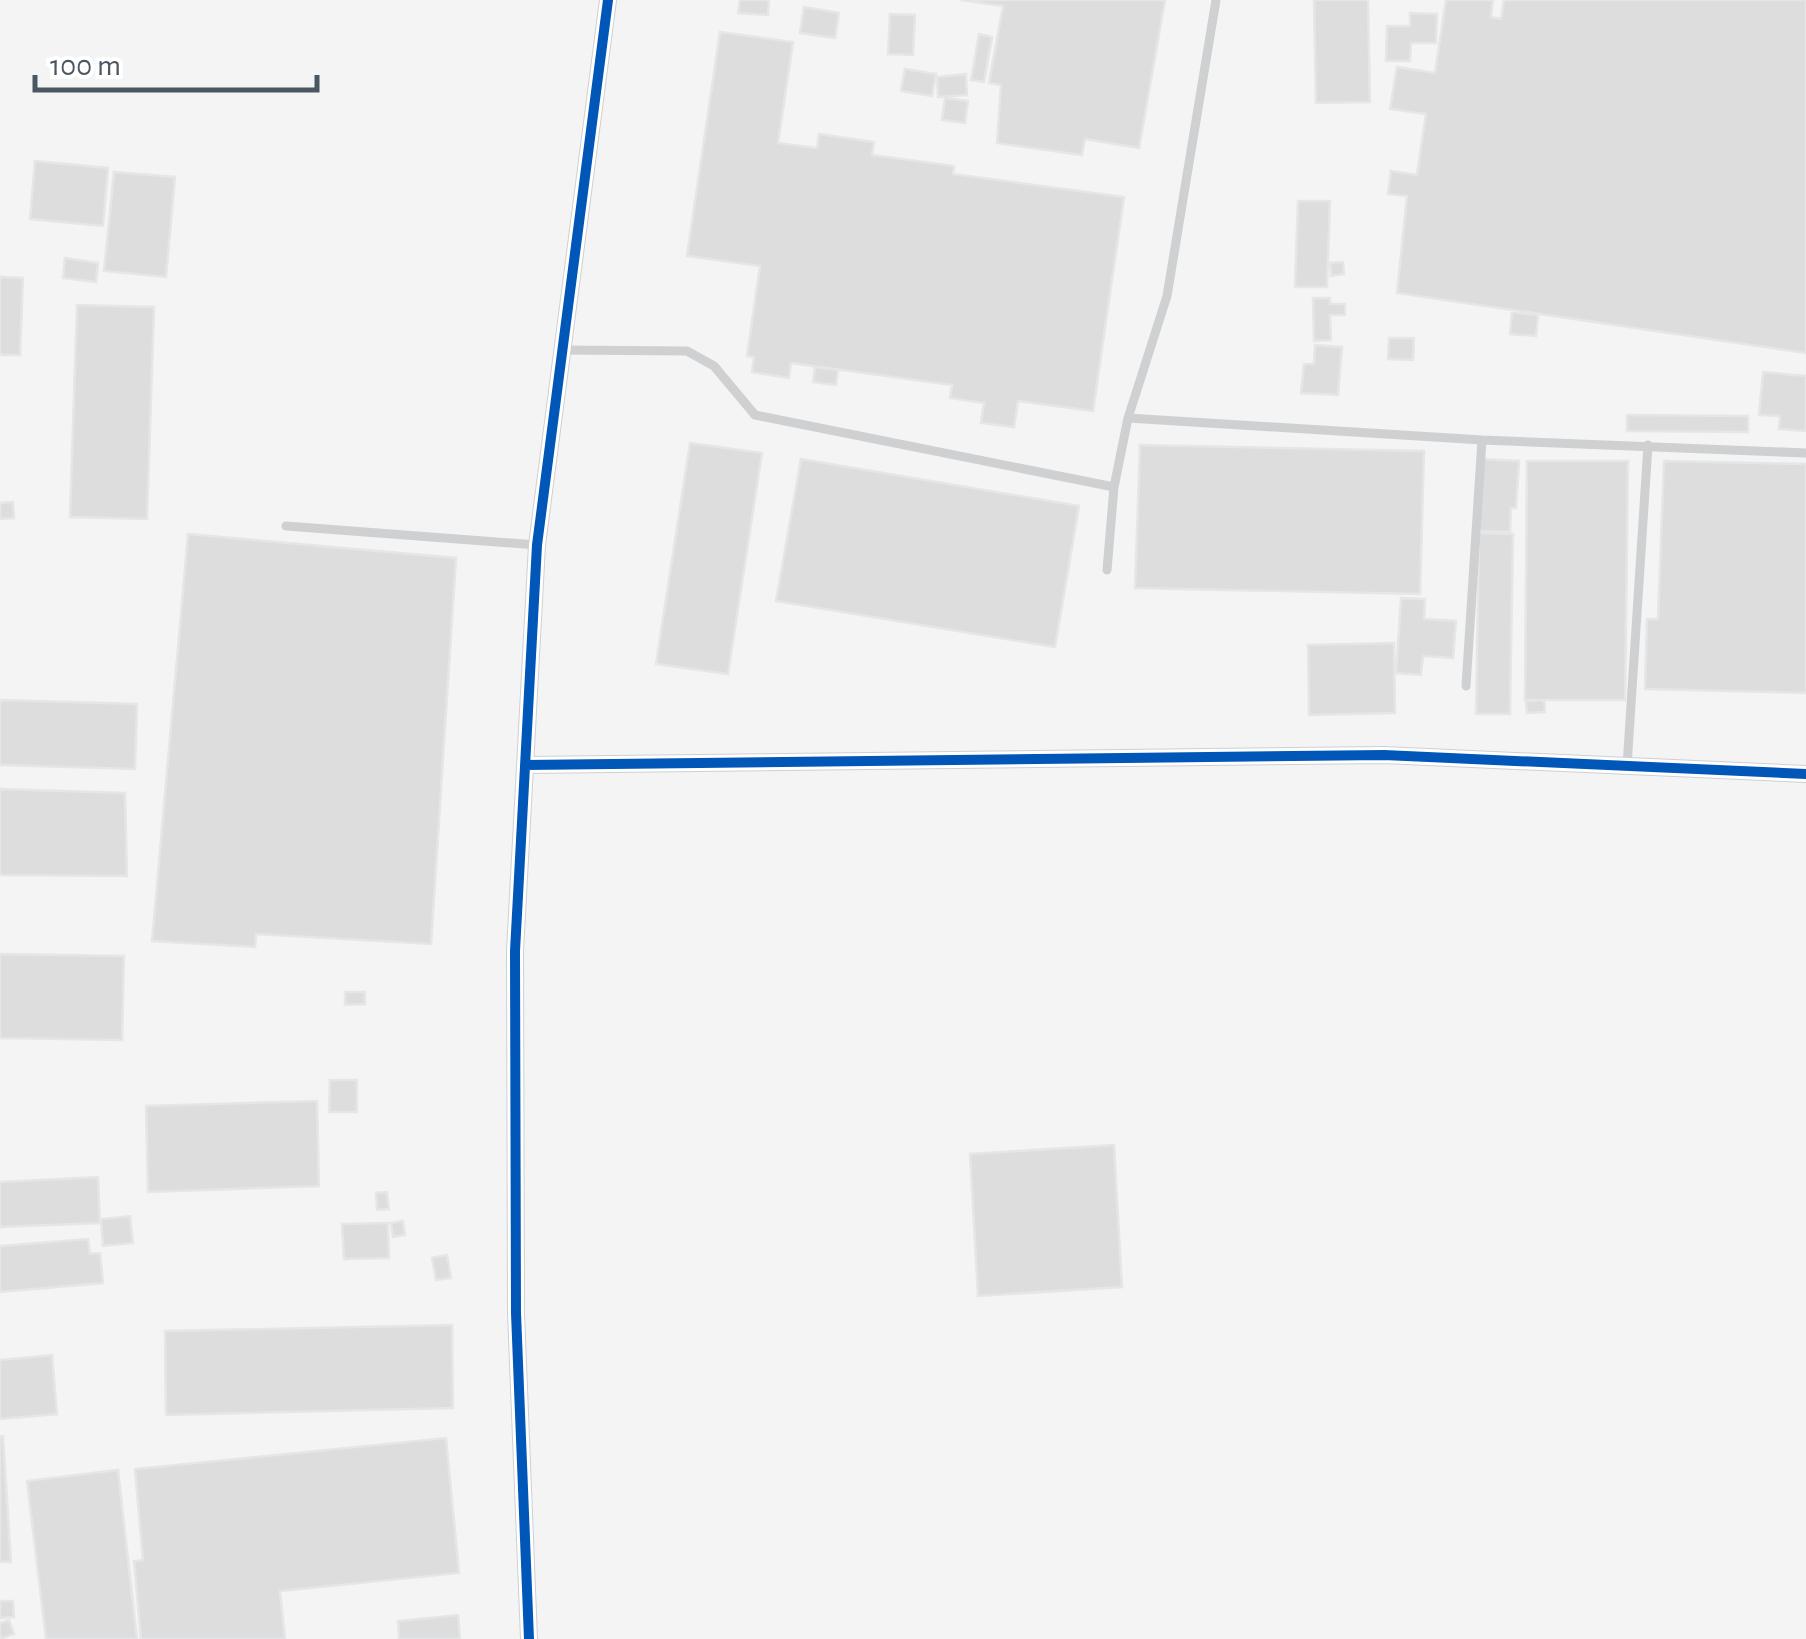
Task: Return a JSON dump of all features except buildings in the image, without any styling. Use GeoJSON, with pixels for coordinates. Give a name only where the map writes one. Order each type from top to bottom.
{"type":"FeatureCollection","features":[{"type":"Feature","properties":{"kind":"street"},"geometry":{"type":"LineString","coordinates":[[529,1639],[516,1274],[515,950],[537,545],[608,0]]}},
{"type":"Feature","properties":{"kind":"street"},"geometry":{"type":"LineString","coordinates":[[525,765],[1384,755],[1806,774]]}},
{"type":"Feature","properties":{"kind":"lane"},"geometry":{"type":"LineString","coordinates":[[1107,570],[1114,488],[1128,418],[1166,296],[1216,0]]}},
{"type":"Feature","properties":{"kind":"lane"},"geometry":{"type":"LineString","coordinates":[[561,350],[687,350],[714,366],[755,415],[1114,488]]}},
{"type":"Feature","properties":{"kind":"lane"},"geometry":{"type":"LineString","coordinates":[[1128,418],[1482,440],[1806,453]]}},
{"type":"Feature","properties":{"kind":"lane"},"geometry":{"type":"LineString","coordinates":[[1466,686],[1482,440]]}},
{"type":"Feature","properties":{"kind":"lane"},"geometry":{"type":"LineString","coordinates":[[1627,766],[1648,445]]}},
{"type":"Feature","properties":{"kind":"lane"},"geometry":{"type":"LineString","coordinates":[[286,526],[537,545]]}},
{"type":"Feature","properties":{"kind":"cycle path"},"geometry":{"type":"LineString","coordinates":[[529,1639],[516,1313],[515,951],[537,545],[608,0]]}},
{"type":"Feature","properties":{"kind":"cycle path"},"geometry":{"type":"LineString","coordinates":[[525,765],[1384,755],[1806,774]]}}]}
